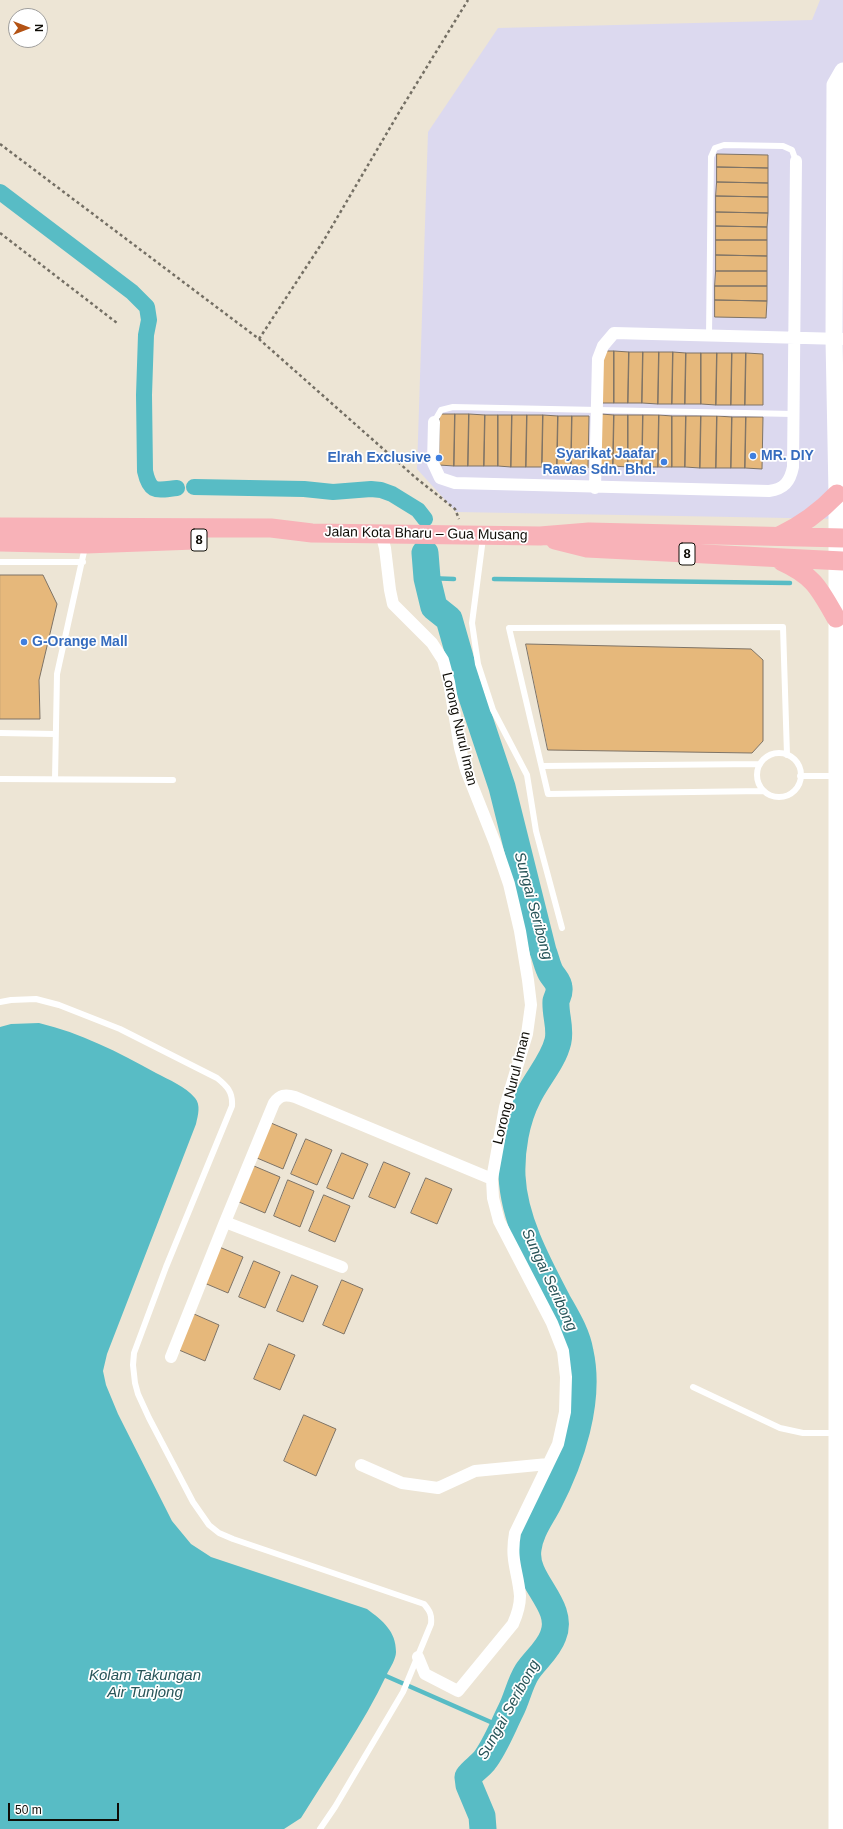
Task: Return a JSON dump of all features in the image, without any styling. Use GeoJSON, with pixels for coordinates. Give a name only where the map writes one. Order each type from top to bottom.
{"type":"FeatureCollection","features":[{"type":"Feature","properties":{"kind":"main road"},"geometry":{"type":"LineString","coordinates":[[775,538],[795,528],[822,510],[837,494]]}},
{"type":"Feature","properties":{"kind":"main road","name":"Jalan Kota Bharu – Gua Musang"},"geometry":{"type":"LineString","coordinates":[[0,527],[45,548]]}},
{"type":"Feature","properties":{"kind":"main road","name":"Jalan Kota Bharu – Gua Musang"},"geometry":{"type":"LineString","coordinates":[[0,542],[45,548],[86,536],[290,538],[312,533],[484,534],[540,536],[589,532],[775,538],[840,538]]}},
{"type":"Feature","properties":{"kind":"main road","name":"Jalan Kota Bharu – Gua Musang"},"geometry":{"type":"LineString","coordinates":[[540,536],[586,548],[774,559],[840,561]]}},
{"type":"Feature","properties":{"kind":"main road"},"geometry":{"type":"LineString","coordinates":[[774,559],[796,568],[810,578],[819,588],[836,618]]}},
{"type":"Feature","properties":{"kind":"street"},"geometry":{"type":"LineString","coordinates":[[837,1829],[840,1433],[840,776],[836,618],[840,538],[837,494],[838,339],[834,85],[843,71]]}},
{"type":"Feature","properties":{"kind":"street"},"geometry":{"type":"LineString","coordinates":[[434,422],[433,463],[440,478],[454,483],[595,488],[769,491],[779,490],[786,485],[791,478],[793,467],[793,338],[796,161]]}},
{"type":"Feature","properties":{"kind":"street"},"geometry":{"type":"LineString","coordinates":[[595,488],[598,359],[603,346],[614,333],[838,339]]}},
{"type":"Feature","properties":{"kind":"street","name":"Lorong Nurul Iman"},"geometry":{"type":"LineString","coordinates":[[381,533],[385,548],[393,604],[432,643],[442,660],[449,682],[460,748],[466,770],[495,843],[509,884],[520,931],[531,1005],[527,1034],[505,1107],[492,1179],[493,1198],[499,1221],[552,1323],[563,1351],[566,1377],[565,1412],[558,1444],[515,1533],[512,1548],[513,1563],[520,1597],[518,1612],[513,1624],[458,1692],[425,1674],[418,1657]]}},
{"type":"Feature","properties":{"kind":"street"},"geometry":{"type":"LineString","coordinates":[[171,1357],[274,1103],[278,1098],[284,1095],[295,1097],[492,1179]]}},
{"type":"Feature","properties":{"kind":"street"},"geometry":{"type":"LineString","coordinates":[[225,1222],[342,1267]]}},
{"type":"Feature","properties":{"kind":"street"},"geometry":{"type":"LineString","coordinates":[[361,1465],[402,1483],[438,1488],[475,1471],[548,1464]]}},
{"type":"Feature","properties":{"kind":"lane"},"geometry":{"type":"LineString","coordinates":[[709,336],[711,157],[715,148],[724,145],[783,146],[792,150],[796,161]]}},
{"type":"Feature","properties":{"kind":"lane"},"geometry":{"type":"LineString","coordinates":[[434,422],[440,410],[453,407],[793,414]]}},
{"type":"Feature","properties":{"kind":"lane"},"geometry":{"type":"LineString","coordinates":[[484,534],[472,623],[478,664],[493,710],[527,775],[536,831],[562,928]]}},
{"type":"Feature","properties":{"kind":"lane"},"geometry":{"type":"LineString","coordinates":[[55,779],[57,674],[61,651],[83,562],[86,536]]}},
{"type":"Feature","properties":{"kind":"lane"},"geometry":{"type":"LineString","coordinates":[[0,562],[45,548],[83,562]]}},
{"type":"Feature","properties":{"kind":"lane"},"geometry":{"type":"LineString","coordinates":[[764,791],[548,794],[509,628],[783,627],[787,755]]}},
{"type":"Feature","properties":{"kind":"lane"},"geometry":{"type":"LineString","coordinates":[[0,733],[55,734]]}},
{"type":"Feature","properties":{"kind":"lane"},"geometry":{"type":"LineString","coordinates":[[781,753],[787,755],[797,763],[800,776],[795,789],[784,796],[770,795],[764,791],[757,778],[760,764],[769,755],[781,753]]}},
{"type":"Feature","properties":{"kind":"lane"},"geometry":{"type":"LineString","coordinates":[[542,766],[760,764]]}},
{"type":"Feature","properties":{"kind":"lane"},"geometry":{"type":"LineString","coordinates":[[800,776],[840,776]]}},
{"type":"Feature","properties":{"kind":"lane"},"geometry":{"type":"LineString","coordinates":[[0,779],[173,780]]}},
{"type":"Feature","properties":{"kind":"lane"},"geometry":{"type":"LineString","coordinates":[[0,1002],[24,999],[46,1001],[93,1018],[216,1078],[230,1092],[232,1106],[169,1260],[134,1352],[133,1374],[136,1388],[149,1418],[186,1488],[209,1525],[219,1533],[424,1604],[430,1611],[431,1624],[403,1692],[335,1807],[320,1829]]}},
{"type":"Feature","properties":{"kind":"lane"},"geometry":{"type":"LineString","coordinates":[[693,1387],[780,1428],[803,1433],[840,1433]]}},
{"type":"Feature","properties":{"kind":"path"},"geometry":{"type":"LineString","coordinates":[[260,338],[324,240],[401,109],[468,0]]}},
{"type":"Feature","properties":{"kind":"path"},"geometry":{"type":"LineString","coordinates":[[0,144],[260,338],[416,478],[455,509],[458,514],[459,534]]}},
{"type":"Feature","properties":{"kind":"path"},"geometry":{"type":"LineString","coordinates":[[0,233],[117,322]]}},
{"type":"Feature","properties":{"kind":"shaded area"},"geometry":{"type":"Polygon","coordinates":[[[820,0],[843,0],[843,519],[456,512],[417,469],[428,132],[498,28],[812,20],[820,0]]]}},
{"type":"Feature","properties":{"kind":"water","name":"Kolam Takungan Air Tunjong"},"geometry":{"type":"Polygon","coordinates":[[[39,1023],[70,1032],[128,1058],[182,1087],[195,1098],[198,1104],[196,1124],[107,1354],[103,1371],[106,1385],[118,1414],[172,1521],[191,1544],[211,1557],[367,1609],[388,1627],[394,1638],[396,1652],[395,1658],[368,1711],[301,1818],[284,1829],[0,1829],[0,1027],[11,1024],[39,1023]]]}},
{"type":"Feature","properties":{"kind":"building"},"geometry":{"type":"Polygon","coordinates":[[[717,154],[768,155],[768,168],[717,167],[717,154]]]}},
{"type":"Feature","properties":{"kind":"building"},"geometry":{"type":"Polygon","coordinates":[[[717,167],[768,168],[768,183],[717,182],[717,167]]]}},
{"type":"Feature","properties":{"kind":"building"},"geometry":{"type":"Polygon","coordinates":[[[717,182],[768,183],[768,197],[716,196],[717,182]]]}},
{"type":"Feature","properties":{"kind":"building"},"geometry":{"type":"Polygon","coordinates":[[[716,196],[768,197],[768,213],[716,212],[716,196]]]}},
{"type":"Feature","properties":{"kind":"building"},"geometry":{"type":"Polygon","coordinates":[[[716,212],[768,213],[767,227],[716,226],[716,212]]]}},
{"type":"Feature","properties":{"kind":"building"},"geometry":{"type":"Polygon","coordinates":[[[716,226],[767,227],[767,240],[716,240],[716,226]]]}},
{"type":"Feature","properties":{"kind":"building"},"geometry":{"type":"Polygon","coordinates":[[[716,240],[767,240],[767,256],[716,255],[716,240]]]}},
{"type":"Feature","properties":{"kind":"building"},"geometry":{"type":"Polygon","coordinates":[[[716,255],[767,256],[767,271],[716,271],[716,255]]]}},
{"type":"Feature","properties":{"kind":"building"},"geometry":{"type":"Polygon","coordinates":[[[716,271],[767,271],[767,286],[715,286],[716,271]]]}},
{"type":"Feature","properties":{"kind":"building"},"geometry":{"type":"Polygon","coordinates":[[[715,286],[767,286],[767,301],[715,300],[715,286]]]}},
{"type":"Feature","properties":{"kind":"building"},"geometry":{"type":"Polygon","coordinates":[[[715,300],[767,301],[766,318],[715,317],[715,300]]]}},
{"type":"Feature","properties":{"kind":"building"},"geometry":{"type":"Polygon","coordinates":[[[601,351],[614,351],[614,403],[601,403],[601,351]]]}},
{"type":"Feature","properties":{"kind":"building"},"geometry":{"type":"Polygon","coordinates":[[[614,351],[629,352],[628,403],[614,403],[614,351]]]}},
{"type":"Feature","properties":{"kind":"building"},"geometry":{"type":"Polygon","coordinates":[[[629,352],[643,352],[642,403],[628,403],[629,352]]]}},
{"type":"Feature","properties":{"kind":"building"},"geometry":{"type":"Polygon","coordinates":[[[643,352],[659,352],[658,404],[642,403],[643,352]]]}},
{"type":"Feature","properties":{"kind":"building"},"geometry":{"type":"Polygon","coordinates":[[[659,352],[673,352],[672,404],[658,404],[659,352]]]}},
{"type":"Feature","properties":{"kind":"building"},"geometry":{"type":"Polygon","coordinates":[[[673,352],[686,353],[685,404],[672,404],[673,352]]]}},
{"type":"Feature","properties":{"kind":"building"},"geometry":{"type":"Polygon","coordinates":[[[686,353],[701,353],[701,404],[685,404],[686,353]]]}},
{"type":"Feature","properties":{"kind":"building"},"geometry":{"type":"Polygon","coordinates":[[[701,353],[717,353],[716,405],[701,404],[701,353]]]}},
{"type":"Feature","properties":{"kind":"building"},"geometry":{"type":"Polygon","coordinates":[[[717,353],[732,353],[731,405],[716,405],[717,353]]]}},
{"type":"Feature","properties":{"kind":"building"},"geometry":{"type":"Polygon","coordinates":[[[732,353],[746,353],[745,405],[731,405],[732,353]]]}},
{"type":"Feature","properties":{"kind":"building"},"geometry":{"type":"Polygon","coordinates":[[[746,353],[763,354],[763,405],[745,405],[746,353]]]}},
{"type":"Feature","properties":{"kind":"building"},"geometry":{"type":"Polygon","coordinates":[[[440,414],[455,414],[454,466],[439,465],[440,414]]]}},
{"type":"Feature","properties":{"kind":"building"},"geometry":{"type":"Polygon","coordinates":[[[455,414],[469,414],[468,466],[454,466],[455,414]]]}},
{"type":"Feature","properties":{"kind":"building"},"geometry":{"type":"Polygon","coordinates":[[[469,414],[485,415],[484,466],[468,466],[469,414]]]}},
{"type":"Feature","properties":{"kind":"building"},"geometry":{"type":"Polygon","coordinates":[[[601,414],[614,415],[613,466],[600,466],[601,414]]]}},
{"type":"Feature","properties":{"kind":"building"},"geometry":{"type":"Polygon","coordinates":[[[485,415],[498,415],[498,466],[484,466],[485,415]]]}},
{"type":"Feature","properties":{"kind":"building"},"geometry":{"type":"Polygon","coordinates":[[[498,415],[512,415],[511,467],[498,466],[498,415]]]}},
{"type":"Feature","properties":{"kind":"building"},"geometry":{"type":"Polygon","coordinates":[[[512,415],[527,415],[526,467],[511,467],[512,415]]]}},
{"type":"Feature","properties":{"kind":"building"},"geometry":{"type":"Polygon","coordinates":[[[527,415],[543,415],[542,467],[526,467],[527,415]]]}},
{"type":"Feature","properties":{"kind":"building"},"geometry":{"type":"Polygon","coordinates":[[[543,415],[558,416],[557,467],[542,467],[543,415]]]}},
{"type":"Feature","properties":{"kind":"building"},"geometry":{"type":"Polygon","coordinates":[[[614,415],[628,415],[628,467],[613,466],[614,415]]]}},
{"type":"Feature","properties":{"kind":"building"},"geometry":{"type":"Polygon","coordinates":[[[628,415],[643,415],[642,467],[628,467],[628,415]]]}},
{"type":"Feature","properties":{"kind":"building"},"geometry":{"type":"Polygon","coordinates":[[[643,415],[659,415],[658,467],[642,467],[643,415]]]}},
{"type":"Feature","properties":{"kind":"building"},"geometry":{"type":"Polygon","coordinates":[[[659,415],[672,416],[672,467],[658,467],[659,415]]]}},
{"type":"Feature","properties":{"kind":"building"},"geometry":{"type":"Polygon","coordinates":[[[558,416],[572,416],[571,468],[557,467],[558,416]]]}},
{"type":"Feature","properties":{"kind":"building"},"geometry":{"type":"Polygon","coordinates":[[[572,416],[589,416],[588,468],[571,468],[572,416]]]}},
{"type":"Feature","properties":{"kind":"building"},"geometry":{"type":"Polygon","coordinates":[[[672,416],[686,416],[685,467],[672,467],[672,416]]]}},
{"type":"Feature","properties":{"kind":"building"},"geometry":{"type":"Polygon","coordinates":[[[686,416],[701,416],[700,468],[685,467],[686,416]]]}},
{"type":"Feature","properties":{"kind":"building"},"geometry":{"type":"Polygon","coordinates":[[[701,416],[717,416],[716,468],[700,468],[701,416]]]}},
{"type":"Feature","properties":{"kind":"building"},"geometry":{"type":"Polygon","coordinates":[[[717,416],[732,417],[731,468],[716,468],[717,416]]]}},
{"type":"Feature","properties":{"kind":"building"},"geometry":{"type":"Polygon","coordinates":[[[732,417],[746,417],[745,468],[731,468],[732,417]]]}},
{"type":"Feature","properties":{"kind":"building"},"geometry":{"type":"Polygon","coordinates":[[[746,417],[763,417],[762,469],[745,468],[746,417]]]}},
{"type":"Feature","properties":{"kind":"building","name":"G-Orange Mall"},"geometry":{"type":"Polygon","coordinates":[[[0,575],[43,575],[57,604],[39,680],[40,719],[0,719],[0,575]]]}},
{"type":"Feature","properties":{"kind":"building"},"geometry":{"type":"Polygon","coordinates":[[[526,644],[751,649],[763,660],[763,741],[752,753],[548,750],[526,644]]]}},
{"type":"Feature","properties":{"kind":"building"},"geometry":{"type":"Polygon","coordinates":[[[271,1123],[297,1134],[283,1169],[257,1158],[271,1123]]]}},
{"type":"Feature","properties":{"kind":"building"},"geometry":{"type":"Polygon","coordinates":[[[306,1139],[332,1150],[317,1185],[291,1174],[306,1139]]]}},
{"type":"Feature","properties":{"kind":"building"},"geometry":{"type":"Polygon","coordinates":[[[342,1153],[368,1164],[353,1199],[327,1188],[342,1153]]]}},
{"type":"Feature","properties":{"kind":"building"},"geometry":{"type":"Polygon","coordinates":[[[384,1162],[410,1173],[395,1208],[369,1197],[384,1162]]]}},
{"type":"Feature","properties":{"kind":"building"},"geometry":{"type":"Polygon","coordinates":[[[254,1166],[280,1177],[265,1213],[239,1202],[254,1166]]]}},
{"type":"Feature","properties":{"kind":"building"},"geometry":{"type":"Polygon","coordinates":[[[426,1178],[452,1189],[437,1224],[411,1213],[426,1178]]]}},
{"type":"Feature","properties":{"kind":"building"},"geometry":{"type":"Polygon","coordinates":[[[288,1180],[314,1191],[300,1227],[274,1216],[288,1180]]]}},
{"type":"Feature","properties":{"kind":"building"},"geometry":{"type":"Polygon","coordinates":[[[324,1195],[350,1206],[335,1242],[309,1231],[324,1195]]]}},
{"type":"Feature","properties":{"kind":"building"},"geometry":{"type":"Polygon","coordinates":[[[217,1246],[243,1257],[228,1293],[202,1282],[217,1246]]]}},
{"type":"Feature","properties":{"kind":"building"},"geometry":{"type":"Polygon","coordinates":[[[254,1261],[280,1272],[265,1308],[239,1297],[254,1261]]]}},
{"type":"Feature","properties":{"kind":"building"},"geometry":{"type":"Polygon","coordinates":[[[292,1275],[318,1286],[303,1322],[277,1311],[292,1275]]]}},
{"type":"Feature","properties":{"kind":"building"},"geometry":{"type":"Polygon","coordinates":[[[342,1280],[363,1289],[344,1334],[323,1325],[342,1280]]]}},
{"type":"Feature","properties":{"kind":"building"},"geometry":{"type":"Polygon","coordinates":[[[194,1314],[219,1325],[205,1361],[179,1350],[194,1314]]]}},
{"type":"Feature","properties":{"kind":"building"},"geometry":{"type":"Polygon","coordinates":[[[269,1344],[295,1355],[280,1390],[254,1379],[269,1344]]]}},
{"type":"Feature","properties":{"kind":"building"},"geometry":{"type":"Polygon","coordinates":[[[304,1415],[336,1429],[316,1476],[284,1461],[304,1415]]]}},
{"type":"Feature","properties":{"kind":"waterway"},"geometry":{"type":"LineString","coordinates":[[0,192],[132,292],[147,307],[149,320],[146,335],[144,395],[145,471],[149,484],[155,489],[177,488]]}},
{"type":"Feature","properties":{"kind":"waterway"},"geometry":{"type":"LineString","coordinates":[[194,487],[304,489],[333,492],[371,489],[381,490],[392,494],[418,510],[425,519]]}},
{"type":"Feature","properties":{"kind":"waterway","name":"Sungai Seribong"},"geometry":{"type":"LineString","coordinates":[[425,553],[427,578],[434,607],[449,619],[467,682],[502,787],[543,951],[552,975],[559,986],[556,1001],[559,1031],[558,1041],[549,1063],[532,1090],[520,1116],[513,1146],[512,1176],[517,1209],[522,1225],[535,1257],[574,1332],[579,1345],[583,1371],[581,1410],[577,1430],[564,1469],[548,1504],[533,1531],[528,1549],[528,1561],[532,1572],[554,1614],[555,1625],[553,1636],[548,1646],[525,1676],[492,1749],[484,1761],[468,1777],[469,1785],[482,1816],[483,1829]]}},
{"type":"Feature","properties":{"kind":"waterway"},"geometry":{"type":"LineString","coordinates":[[427,578],[454,579]]}},
{"type":"Feature","properties":{"kind":"waterway"},"geometry":{"type":"LineString","coordinates":[[494,579],[790,583]]}},
{"type":"Feature","properties":{"kind":"waterway"},"geometry":{"type":"LineString","coordinates":[[386,1676],[502,1727]]}},
{"type":"Feature","properties":{"kind":"place","name":"MR. DIY"},"geometry":{"type":"Point","coordinates":[753,456]}},
{"type":"Feature","properties":{"kind":"place","name":"Elrah Exclusive"},"geometry":{"type":"Point","coordinates":[439,458]}},
{"type":"Feature","properties":{"kind":"place","name":"Syarikat Jaafar Rawas Sdn. Bhd."},"geometry":{"type":"Point","coordinates":[664,462]}},
{"type":"Feature","properties":{"kind":"place","name":"G-Orange Mall"},"geometry":{"type":"Point","coordinates":[24,642]}}]}
